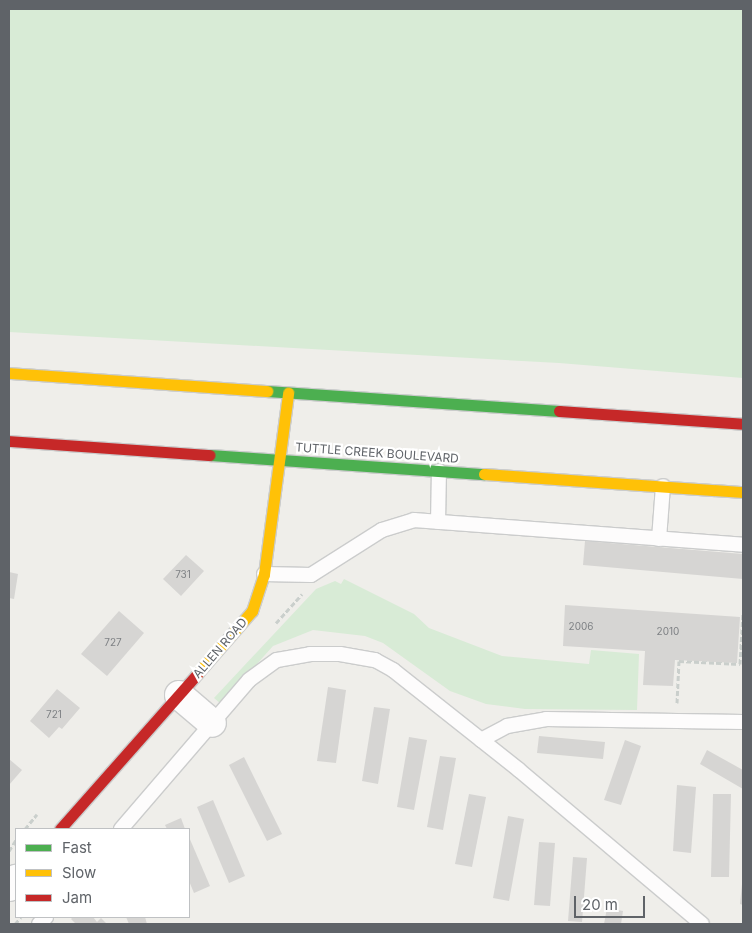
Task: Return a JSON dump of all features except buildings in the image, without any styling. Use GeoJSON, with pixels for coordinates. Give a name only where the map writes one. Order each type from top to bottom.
{"type":"FeatureCollection","features":[{"type":"Feature","properties":{"kind":"main road"},"geometry":{"type":"LineString","coordinates":[[9,373],[743,424]]}},
{"type":"Feature","properties":{"kind":"main road","name":"ALLEN ROAD"},"geometry":{"type":"LineString","coordinates":[[61,828],[252,611],[264,574],[288,393]]}},
{"type":"Feature","properties":{"kind":"main road","name":"TUTTLE CREEK BOULEVARD"},"geometry":{"type":"LineString","coordinates":[[9,440],[743,492]]}},
{"type":"Feature","properties":{"kind":"street"},"geometry":{"type":"LineString","coordinates":[[179,695],[212,723]]}},
{"type":"Feature","properties":{"kind":"lane"},"geometry":{"type":"LineString","coordinates":[[438,522],[439,471]]}},
{"type":"Feature","properties":{"kind":"lane"},"geometry":{"type":"LineString","coordinates":[[659,539],[663,486]]}},
{"type":"Feature","properties":{"kind":"lane"},"geometry":{"type":"LineString","coordinates":[[264,574],[311,575],[382,530],[414,520],[743,546]]}},
{"type":"Feature","properties":{"kind":"lane"},"geometry":{"type":"LineString","coordinates":[[122,828],[249,680],[277,660],[310,654],[340,654],[375,660],[393,670],[481,740],[702,924]]}},
{"type":"Feature","properties":{"kind":"lane"},"geometry":{"type":"LineString","coordinates":[[481,740],[507,726],[546,719],[743,722]]}},
{"type":"Feature","properties":{"kind":"path"},"geometry":{"type":"LineString","coordinates":[[677,698],[679,661],[740,664],[743,614]]}},
{"type":"Feature","properties":{"kind":"green space"},"geometry":{"type":"Polygon","coordinates":[[[9,9],[743,9],[743,378],[559,363],[9,332],[9,9]]]}},
{"type":"Feature","properties":{"kind":"green space"},"geometry":{"type":"Polygon","coordinates":[[[344,579],[414,614],[429,628],[502,656],[589,664],[591,650],[639,654],[637,710],[525,709],[486,704],[450,691],[383,643],[365,636],[313,630],[273,646],[221,704],[214,698],[316,589],[335,581],[341,584],[344,579]]]}},
{"type":"Feature","properties":{"kind":"traffic: fast"},"geometry":{"type":"LineString","coordinates":[[267,391],[559,411]]}},
{"type":"Feature","properties":{"kind":"traffic: fast"},"geometry":{"type":"LineString","coordinates":[[210,455],[484,474]]}},
{"type":"Feature","properties":{"kind":"traffic: slow"},"geometry":{"type":"LineString","coordinates":[[9,373],[267,391]]}},
{"type":"Feature","properties":{"kind":"traffic: slow"},"geometry":{"type":"LineString","coordinates":[[197,674],[252,611],[264,574],[288,393]]}},
{"type":"Feature","properties":{"kind":"traffic: slow"},"geometry":{"type":"LineString","coordinates":[[484,474],[743,492]]}},
{"type":"Feature","properties":{"kind":"traffic: jam"},"geometry":{"type":"LineString","coordinates":[[559,411],[743,424]]}},
{"type":"Feature","properties":{"kind":"traffic: jam"},"geometry":{"type":"LineString","coordinates":[[9,441],[210,455]]}},
{"type":"Feature","properties":{"kind":"traffic: jam"},"geometry":{"type":"LineString","coordinates":[[61,828],[197,674]]}}]}
